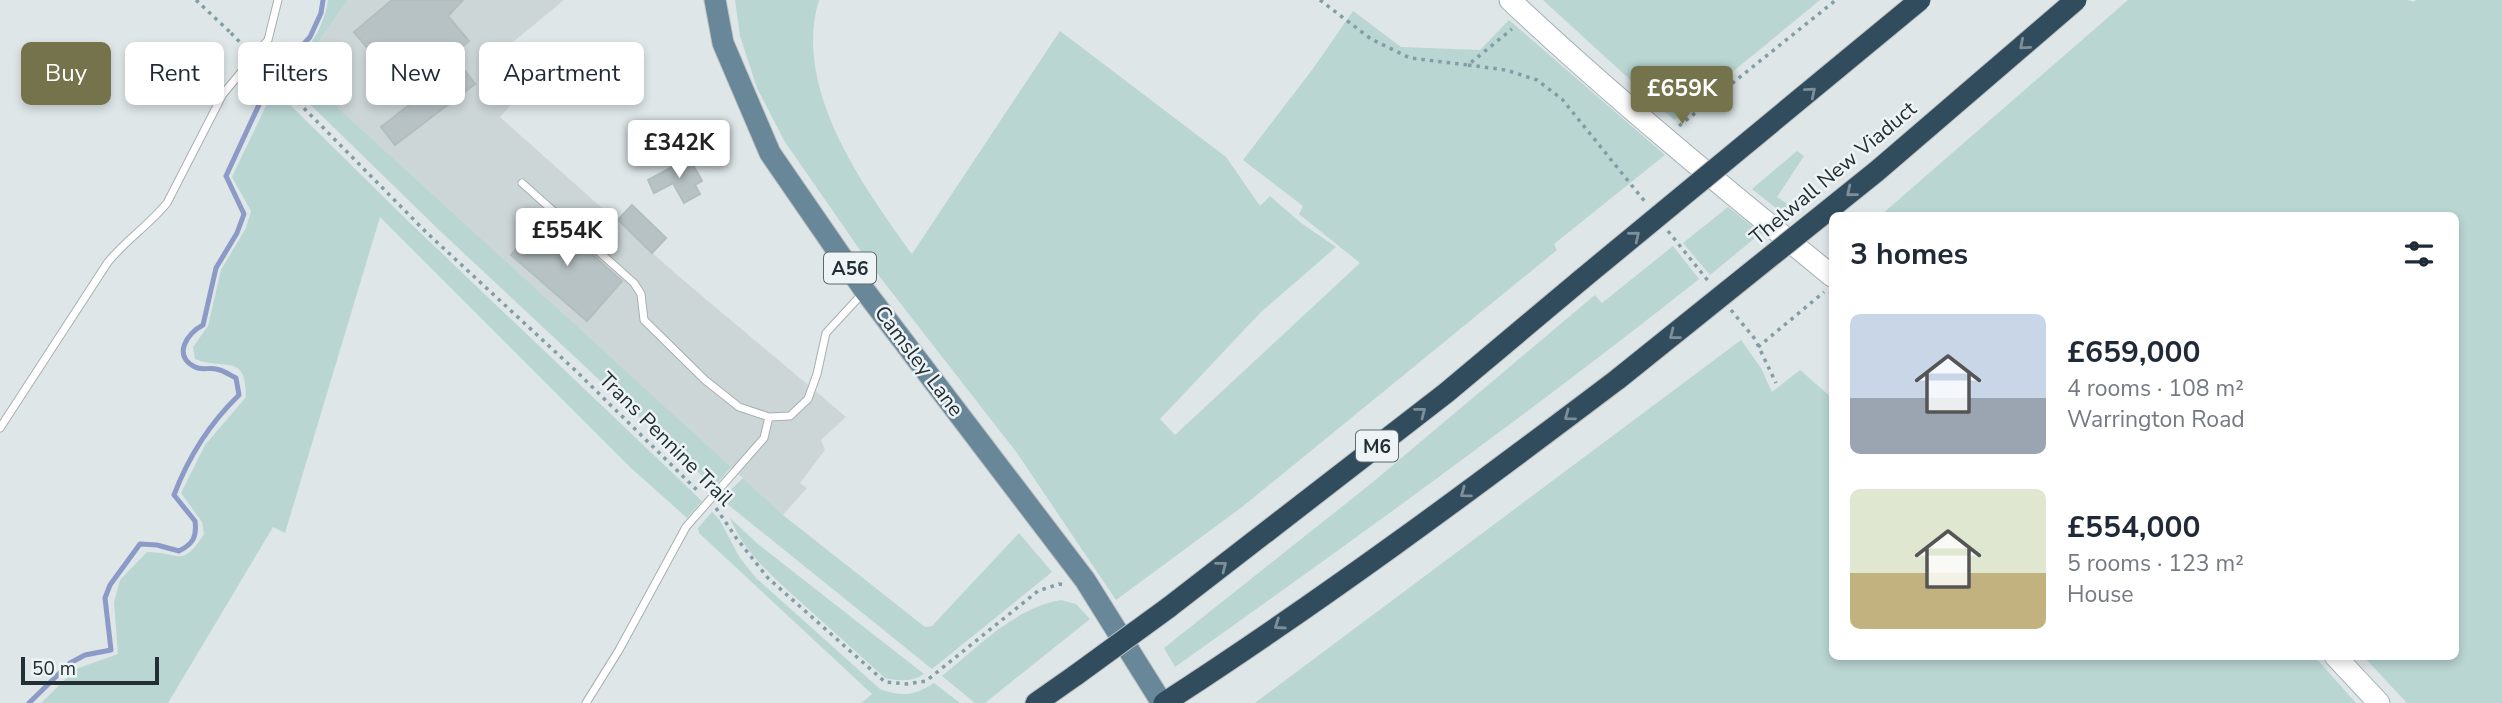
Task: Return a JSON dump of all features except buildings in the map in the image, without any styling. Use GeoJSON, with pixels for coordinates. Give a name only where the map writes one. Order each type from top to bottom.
{"type":"FeatureCollection","features":[{"type":"Feature","properties":{"kind":"highway","name":"M6"},"geometry":{"type":"LineString","coordinates":[[1036,703],[1168,608],[1446,393],[1920,0]]}},
{"type":"Feature","properties":{"kind":"highway","name":"Thelwall New Viaduct"},"geometry":{"type":"LineString","coordinates":[[1163,703],[1207,675],[1493,472],[1618,379],[1877,171],[2076,0]]}},
{"type":"Feature","properties":{"kind":"main road","name":"Camsley Lane"},"geometry":{"type":"LineString","coordinates":[[715,0],[723,43],[770,153],[865,290],[1085,580],[1163,703]]}},
{"type":"Feature","properties":{"kind":"street"},"geometry":{"type":"LineString","coordinates":[[1510,0],[1664,138],[1829,274]]}},
{"type":"Feature","properties":{"kind":"street"},"geometry":{"type":"LineString","coordinates":[[2339,660],[2379,703]]}},
{"type":"Feature","properties":{"kind":"lane"},"geometry":{"type":"LineString","coordinates":[[0,428],[108,262],[124,243],[167,203],[223,94],[268,40],[278,0]]}},
{"type":"Feature","properties":{"kind":"lane"},"geometry":{"type":"LineString","coordinates":[[522,183],[634,283],[641,294],[644,320],[705,380],[739,407],[769,417],[790,416],[808,399],[827,333],[865,290]]}},
{"type":"Feature","properties":{"kind":"lane"},"geometry":{"type":"LineString","coordinates":[[586,703],[685,527],[764,438],[769,417]]}},
{"type":"Feature","properties":{"kind":"path","name":"Trans Pennine Trail"},"geometry":{"type":"LineString","coordinates":[[196,0],[426,232],[576,371],[718,509],[768,579],[885,682],[907,684],[926,681],[1038,591],[1059,584],[1069,586]]}},
{"type":"Feature","properties":{"kind":"path"},"geometry":{"type":"LineString","coordinates":[[1320,0],[1371,39],[1410,58],[1506,70],[1537,80],[1562,99],[1650,208]]}},
{"type":"Feature","properties":{"kind":"path"},"geometry":{"type":"LineString","coordinates":[[1664,138],[1836,0]]}},
{"type":"Feature","properties":{"kind":"path"},"geometry":{"type":"LineString","coordinates":[[1468,65],[1528,17]]}},
{"type":"Feature","properties":{"kind":"path"},"geometry":{"type":"LineString","coordinates":[[1667,230],[1711,285]]}},
{"type":"Feature","properties":{"kind":"path"},"geometry":{"type":"LineString","coordinates":[[1758,346],[1829,287]]}},
{"type":"Feature","properties":{"kind":"path"},"geometry":{"type":"LineString","coordinates":[[1728,307],[1758,346],[1776,383]]}},
{"type":"Feature","properties":{"kind":"shaded area"},"geometry":{"type":"Polygon","coordinates":[[[348,0],[564,0],[513,42],[479,42],[479,105],[511,105],[500,117],[676,274],[846,417],[821,440],[825,450],[800,483],[807,488],[783,515],[335,105],[352,105],[352,42],[319,42],[348,0]]]}},
{"type":"Feature","properties":{"kind":"green space"},"geometry":{"type":"Polygon","coordinates":[[[328,0],[348,0],[319,42],[311,42],[322,22],[328,0]]]}},
{"type":"Feature","properties":{"kind":"green space"},"geometry":{"type":"Polygon","coordinates":[[[735,0],[819,0],[813,33],[815,67],[824,101],[854,167],[912,254],[1060,31],[1226,157],[1260,206],[1270,196],[1301,223],[1336,247],[1261,312],[1160,419],[1175,435],[1360,263],[1299,214],[1303,206],[1243,160],[1353,11],[1401,47],[1480,50],[1509,20],[1665,155],[1554,244],[1557,250],[1242,507],[1116,600],[1017,453],[869,263],[785,142],[757,88],[740,36],[735,0]]]}},
{"type":"Feature","properties":{"kind":"green space"},"geometry":{"type":"Polygon","coordinates":[[[1543,0],[1820,0],[1674,120],[1543,0]]]}},
{"type":"Feature","properties":{"kind":"green space"},"geometry":{"type":"Polygon","coordinates":[[[2128,0],[2502,0],[2502,703],[2407,703],[2367,660],[2459,660],[2459,212],[1884,212],[2128,0]]]}},
{"type":"Feature","properties":{"kind":"green space"},"geometry":{"type":"Polygon","coordinates":[[[266,105],[290,105],[702,501],[687,518],[631,468],[380,217],[285,533],[273,527],[168,703],[41,703],[76,669],[118,654],[114,602],[120,580],[147,552],[185,555],[197,545],[204,534],[202,522],[181,493],[205,445],[246,397],[245,383],[238,368],[195,359],[193,347],[208,326],[221,270],[246,228],[251,211],[232,177],[266,105]]]}},
{"type":"Feature","properties":{"kind":"green space"},"geometry":{"type":"Polygon","coordinates":[[[311,105],[335,105],[731,467],[714,487],[439,230],[311,105]]]}},
{"type":"Feature","properties":{"kind":"green space"},"geometry":{"type":"Polygon","coordinates":[[[1797,151],[1804,156],[1777,197],[1792,207],[1784,214],[1752,189],[1797,151]]]}},
{"type":"Feature","properties":{"kind":"green space"},"geometry":{"type":"Polygon","coordinates":[[[1728,207],[1761,233],[1710,275],[1683,243],[1728,207]]]}},
{"type":"Feature","properties":{"kind":"green space"},"geometry":{"type":"Polygon","coordinates":[[[1673,246],[1699,279],[1505,428],[1175,667],[1164,648],[1373,482],[1595,295],[1602,303],[1673,246]]]}},
{"type":"Feature","properties":{"kind":"green space"},"geometry":{"type":"Polygon","coordinates":[[[1741,340],[1761,368],[1772,392],[1800,370],[1829,395],[1829,660],[2318,660],[2356,703],[1255,703],[1741,340]]]}},
{"type":"Feature","properties":{"kind":"green space"},"geometry":{"type":"Polygon","coordinates":[[[743,478],[783,515],[925,627],[932,626],[1019,533],[1052,572],[932,669],[721,499],[743,478]]]}},
{"type":"Feature","properties":{"kind":"green space"},"geometry":{"type":"Polygon","coordinates":[[[712,512],[719,519],[740,558],[756,578],[880,689],[908,694],[934,683],[960,703],[861,703],[872,694],[699,533],[698,528],[712,512]]]}},
{"type":"Feature","properties":{"kind":"green space"},"geometry":{"type":"Polygon","coordinates":[[[730,518],[758,544],[924,674],[905,680],[885,678],[765,569],[745,545],[730,518]]]}},
{"type":"Feature","properties":{"kind":"green space"},"geometry":{"type":"Polygon","coordinates":[[[1061,600],[1076,604],[1090,619],[985,703],[975,703],[942,676],[1012,620],[1044,604],[1061,600]]]}},
{"type":"Feature","properties":{"kind":"waterway"},"geometry":{"type":"LineString","coordinates":[[29,703],[70,663],[85,655],[111,650],[105,598],[110,585],[140,544],[179,551],[193,539],[195,521],[174,495],[201,442],[239,395],[236,378],[219,370],[195,367],[184,357],[184,345],[192,333],[203,325],[216,268],[237,233],[244,214],[226,176],[275,70],[291,58],[310,37],[321,13],[323,0]]}}]}
